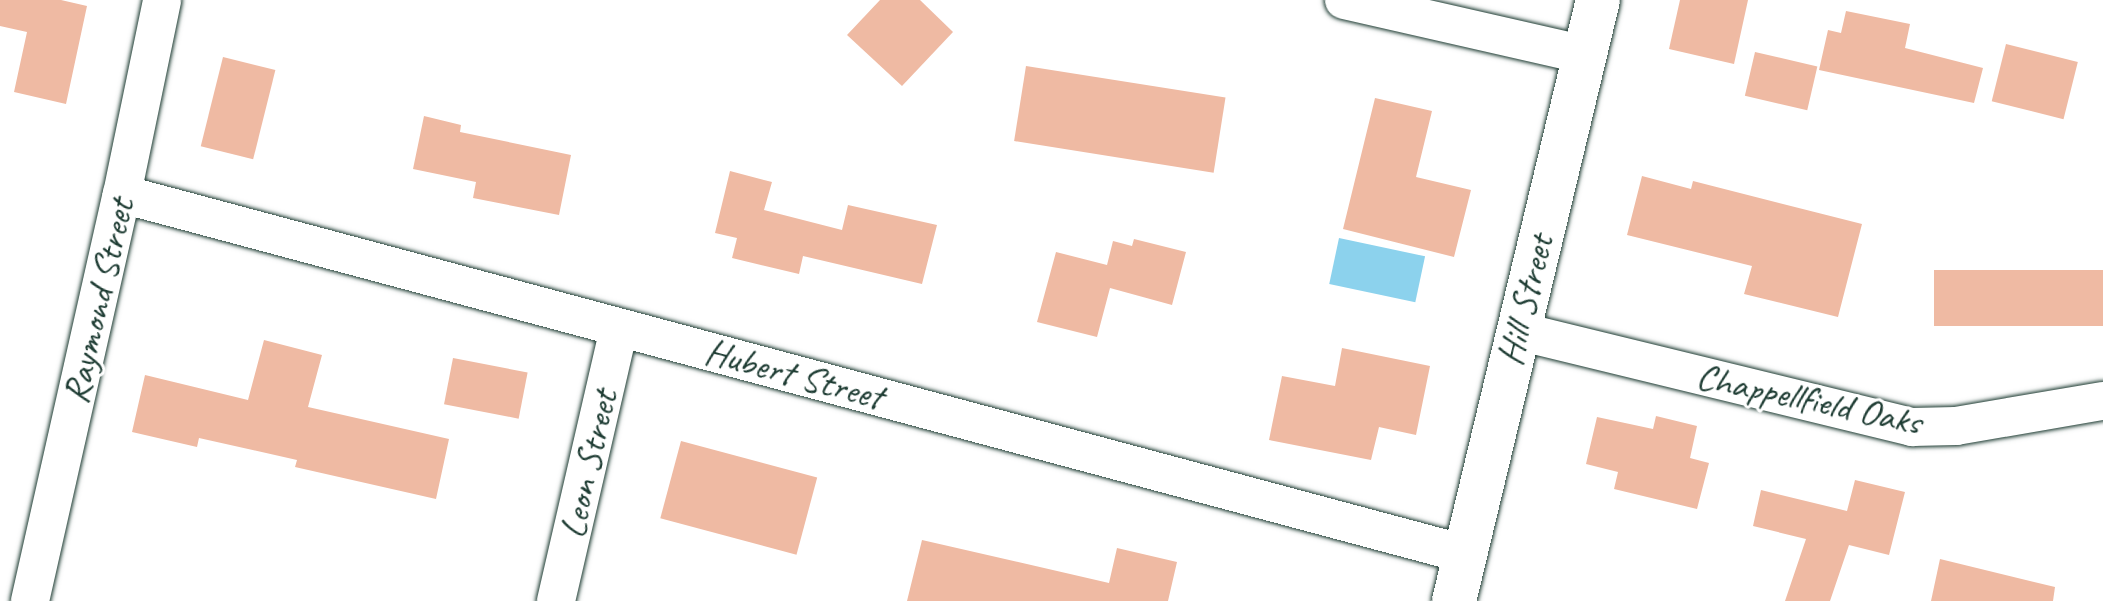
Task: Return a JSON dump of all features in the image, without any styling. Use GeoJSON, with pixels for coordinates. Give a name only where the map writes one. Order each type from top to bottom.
{"type":"FeatureCollection","features":[{"type":"Feature","properties":{"kind":"street","name":"Raymond Street"},"geometry":{"type":"LineString","coordinates":[[30,601],[122,194],[162,0]]}},
{"type":"Feature","properties":{"kind":"street"},"geometry":{"type":"LineString","coordinates":[[1344,0],[1586,55]]}},
{"type":"Feature","properties":{"kind":"street","name":"Hill Street"},"geometry":{"type":"LineString","coordinates":[[1454,601],[1598,0]]}},
{"type":"Feature","properties":{"kind":"street","name":"Hubert Street"},"geometry":{"type":"LineString","coordinates":[[122,194],[1465,554]]}},
{"type":"Feature","properties":{"kind":"street","name":"Leon Street"},"geometry":{"type":"LineString","coordinates":[[556,601],[619,328]]}},
{"type":"Feature","properties":{"kind":"street","name":"Chappellfield Oaks"},"geometry":{"type":"LineString","coordinates":[[1518,331],[1912,427],[1956,426],[2103,401]]}},
{"type":"Feature","properties":{"kind":"water"},"geometry":{"type":"Polygon","coordinates":[[[1339,238],[1425,256],[1415,302],[1329,284],[1339,238]]]}},
{"type":"Feature","properties":{"kind":"building"},"geometry":{"type":"Polygon","coordinates":[[[0,0],[61,0],[87,6],[66,104],[14,92],[27,32],[0,26],[0,0]]]}},
{"type":"Feature","properties":{"kind":"building"},"geometry":{"type":"Polygon","coordinates":[[[880,0],[920,0],[953,32],[902,86],[847,35],[880,0]]]}},
{"type":"Feature","properties":{"kind":"building"},"geometry":{"type":"Polygon","coordinates":[[[1680,0],[1748,0],[1734,64],[1669,49],[1680,0]]]}},
{"type":"Feature","properties":{"kind":"building"},"geometry":{"type":"Polygon","coordinates":[[[1846,11],[1910,24],[1905,48],[1983,68],[1974,103],[1819,70],[1828,30],[1841,33],[1846,11]]]}},
{"type":"Feature","properties":{"kind":"building"},"geometry":{"type":"Polygon","coordinates":[[[2006,44],[2078,62],[2064,119],[1992,101],[2006,44]]]}},
{"type":"Feature","properties":{"kind":"building"},"geometry":{"type":"Polygon","coordinates":[[[1755,52],[1817,66],[1807,110],[1745,96],[1755,52]]]}},
{"type":"Feature","properties":{"kind":"building"},"geometry":{"type":"Polygon","coordinates":[[[223,57],[275,70],[253,159],[201,146],[223,57]]]}},
{"type":"Feature","properties":{"kind":"building"},"geometry":{"type":"Polygon","coordinates":[[[1026,66],[1226,98],[1214,173],[1014,141],[1026,66]]]}},
{"type":"Feature","properties":{"kind":"building"},"geometry":{"type":"Polygon","coordinates":[[[1375,98],[1432,111],[1416,177],[1471,190],[1454,257],[1343,229],[1375,98]]]}},
{"type":"Feature","properties":{"kind":"building"},"geometry":{"type":"Polygon","coordinates":[[[424,116],[461,125],[460,132],[571,155],[559,215],[473,198],[476,182],[413,169],[424,116]]]}},
{"type":"Feature","properties":{"kind":"building"},"geometry":{"type":"Polygon","coordinates":[[[730,171],[772,182],[764,210],[842,230],[848,205],[937,225],[922,284],[803,256],[799,274],[732,258],[737,238],[715,233],[730,171]]]}},
{"type":"Feature","properties":{"kind":"building"},"geometry":{"type":"Polygon","coordinates":[[[1642,176],[1691,189],[1693,181],[1862,224],[1838,317],[1744,294],[1752,266],[1627,235],[1642,176]]]}},
{"type":"Feature","properties":{"kind":"building"},"geometry":{"type":"Polygon","coordinates":[[[1134,239],[1186,252],[1172,305],[1110,288],[1097,337],[1037,322],[1056,252],[1107,265],[1113,241],[1132,246],[1134,239]]]}},
{"type":"Feature","properties":{"kind":"building"},"geometry":{"type":"Polygon","coordinates":[[[1934,270],[2103,270],[2103,326],[1934,326],[1934,270]]]}},
{"type":"Feature","properties":{"kind":"building"},"geometry":{"type":"Polygon","coordinates":[[[264,340],[322,355],[308,407],[449,439],[436,499],[295,467],[297,460],[199,438],[197,447],[132,432],[145,375],[248,400],[264,340]]]}},
{"type":"Feature","properties":{"kind":"building"},"geometry":{"type":"Polygon","coordinates":[[[1342,348],[1430,366],[1416,435],[1379,427],[1371,460],[1269,440],[1282,376],[1335,386],[1342,348]]]}},
{"type":"Feature","properties":{"kind":"building"},"geometry":{"type":"Polygon","coordinates":[[[453,358],[528,373],[519,419],[444,404],[453,358]]]}},
{"type":"Feature","properties":{"kind":"building"},"geometry":{"type":"Polygon","coordinates":[[[1656,416],[1697,426],[1690,458],[1709,463],[1697,509],[1614,489],[1618,472],[1586,464],[1597,417],[1653,429],[1656,416]]]}},
{"type":"Feature","properties":{"kind":"building"},"geometry":{"type":"Polygon","coordinates":[[[681,441],[817,477],[796,555],[660,518],[681,441]]]}},
{"type":"Feature","properties":{"kind":"building"},"geometry":{"type":"Polygon","coordinates":[[[1855,480],[1905,492],[1889,555],[1849,545],[1830,601],[1785,601],[1806,539],[1753,526],[1761,490],[1847,511],[1855,480]]]}},
{"type":"Feature","properties":{"kind":"building"},"geometry":{"type":"Polygon","coordinates":[[[922,540],[1109,583],[1117,548],[1177,562],[1168,601],[907,601],[922,540]]]}},
{"type":"Feature","properties":{"kind":"building"},"geometry":{"type":"Polygon","coordinates":[[[1940,559],[2055,587],[2053,601],[1931,601],[1940,559]]]}}]}
